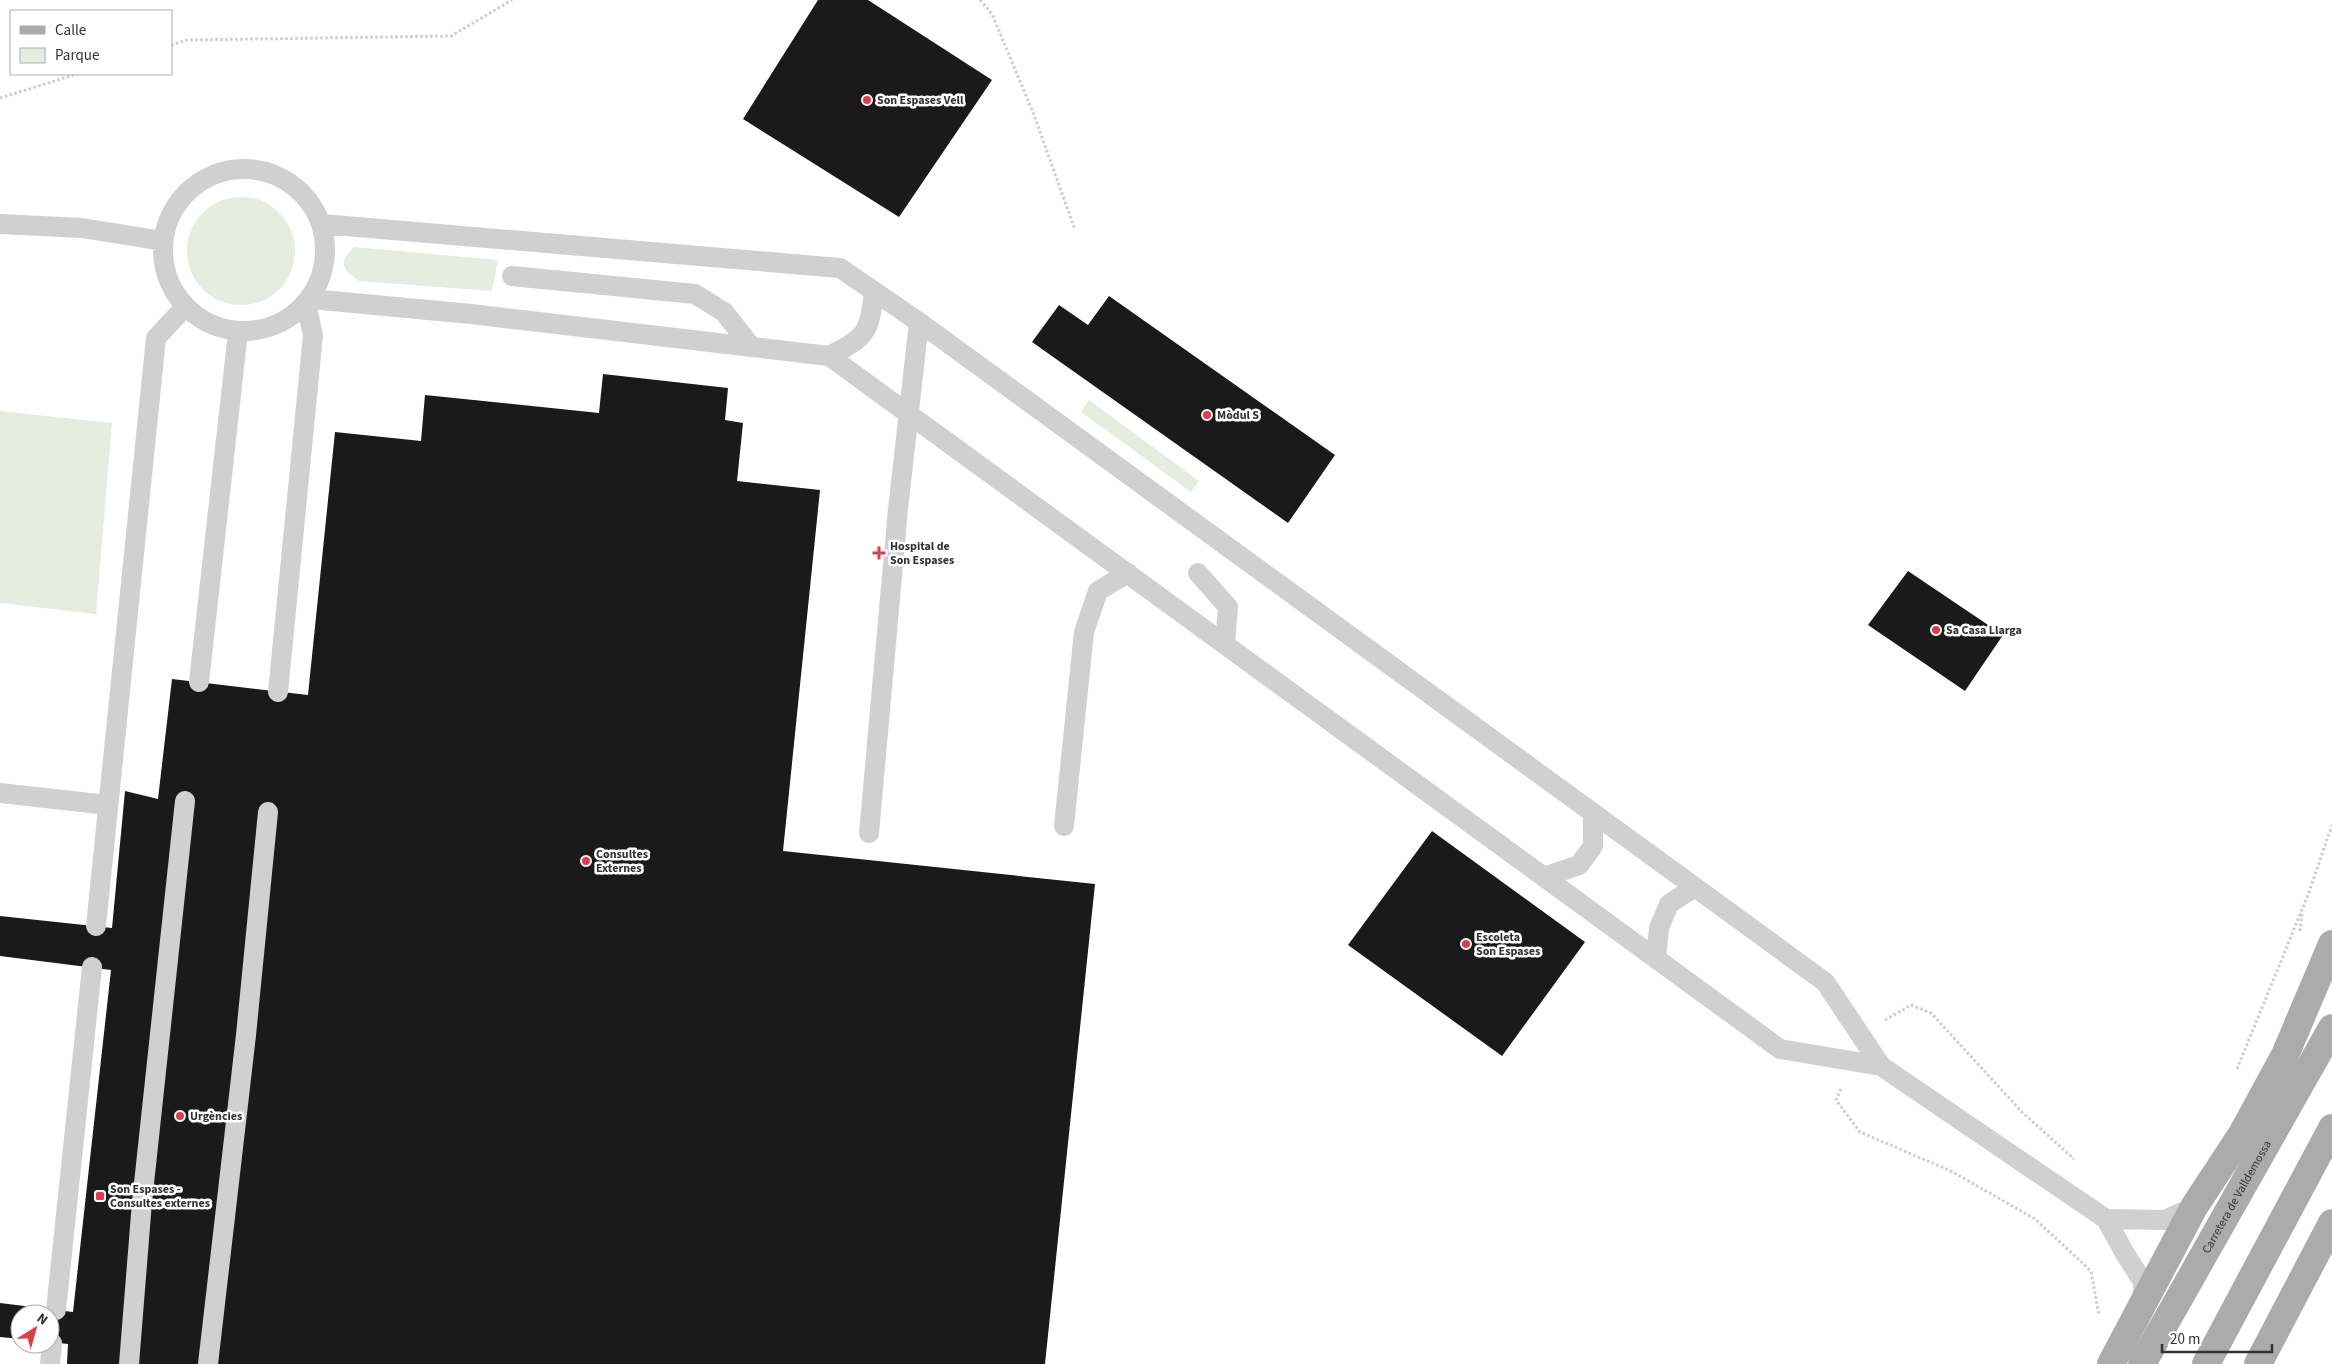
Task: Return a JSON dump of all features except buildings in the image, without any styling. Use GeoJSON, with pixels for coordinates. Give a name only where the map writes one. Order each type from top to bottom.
{"type":"FeatureCollection","features":[{"type":"Feature","properties":{"kind":"main road"},"geometry":{"type":"LineString","coordinates":[[2111,1364],[2194,1207],[2242,1134],[2285,1055],[2332,944]]}},
{"type":"Feature","properties":{"kind":"main road","name":"Carretera de Valldemossa"},"geometry":{"type":"LineString","coordinates":[[2142,1364],[2332,1028]]}},
{"type":"Feature","properties":{"kind":"main road"},"geometry":{"type":"LineString","coordinates":[[2206,1364],[2332,1128]]}},
{"type":"Feature","properties":{"kind":"main road"},"geometry":{"type":"LineString","coordinates":[[2258,1364],[2332,1223]]}},
{"type":"Feature","properties":{"kind":"lane"},"geometry":{"type":"LineString","coordinates":[[236,169],[263,171],[288,181],[309,200],[322,224],[326,250],[322,276],[308,301],[291,318],[266,330],[238,332],[219,328],[201,319],[186,307],[171,288],[164,265],[162,241],[170,215],[186,192],[209,176],[236,169]]}},
{"type":"Feature","properties":{"kind":"lane"},"geometry":{"type":"LineString","coordinates":[[0,224],[82,228],[162,241]]}},
{"type":"Feature","properties":{"kind":"lane"},"geometry":{"type":"LineString","coordinates":[[322,224],[840,268],[919,322],[1825,982],[1881,1066],[2106,1219],[2143,1282],[2143,1304]]}},
{"type":"Feature","properties":{"kind":"lane"},"geometry":{"type":"LineString","coordinates":[[512,276],[695,294],[724,312],[750,345]]}},
{"type":"Feature","properties":{"kind":"lane"},"geometry":{"type":"LineString","coordinates":[[829,356],[858,341],[870,321],[874,292]]}},
{"type":"Feature","properties":{"kind":"lane"},"geometry":{"type":"LineString","coordinates":[[308,301],[750,345],[829,356],[1780,1049],[1881,1066]]}},
{"type":"Feature","properties":{"kind":"lane"},"geometry":{"type":"LineString","coordinates":[[278,692],[313,334],[308,301]]}},
{"type":"Feature","properties":{"kind":"lane"},"geometry":{"type":"LineString","coordinates":[[96,926],[156,338],[186,307]]}},
{"type":"Feature","properties":{"kind":"lane"},"geometry":{"type":"LineString","coordinates":[[869,833],[898,509],[919,322]]}},
{"type":"Feature","properties":{"kind":"lane"},"geometry":{"type":"LineString","coordinates":[[199,682],[238,332]]}},
{"type":"Feature","properties":{"kind":"lane"},"geometry":{"type":"LineString","coordinates":[[1064,826],[1084,632],[1098,591],[1128,573]]}},
{"type":"Feature","properties":{"kind":"lane"},"geometry":{"type":"LineString","coordinates":[[1198,573],[1228,607],[1225,644]]}},
{"type":"Feature","properties":{"kind":"lane"},"geometry":{"type":"LineString","coordinates":[[0,793],[108,805]]}},
{"type":"Feature","properties":{"kind":"lane"},"geometry":{"type":"LineString","coordinates":[[129,1364],[142,1202],[185,800]]}},
{"type":"Feature","properties":{"kind":"lane"},"geometry":{"type":"LineString","coordinates":[[208,1364],[246,1035],[268,812]]}},
{"type":"Feature","properties":{"kind":"lane"},"geometry":{"type":"LineString","coordinates":[[1544,877],[1579,865],[1593,846],[1593,813]]}},
{"type":"Feature","properties":{"kind":"lane"},"geometry":{"type":"LineString","coordinates":[[1656,959],[1659,928],[1669,904],[1695,887]]}},
{"type":"Feature","properties":{"kind":"lane"},"geometry":{"type":"LineString","coordinates":[[57,1304],[92,967]]}},
{"type":"Feature","properties":{"kind":"lane"},"geometry":{"type":"LineString","coordinates":[[2106,1219],[2165,1220],[2194,1207]]}},
{"type":"Feature","properties":{"kind":"path"},"geometry":{"type":"LineString","coordinates":[[172,44],[187,40],[451,36],[512,0]]}},
{"type":"Feature","properties":{"kind":"path"},"geometry":{"type":"LineString","coordinates":[[980,0],[992,14],[1034,115],[1075,230]]}},
{"type":"Feature","properties":{"kind":"path"},"geometry":{"type":"LineString","coordinates":[[0,98],[74,75]]}},
{"type":"Feature","properties":{"kind":"path"},"geometry":{"type":"LineString","coordinates":[[2234,1077],[2308,895],[2332,825]]}},
{"type":"Feature","properties":{"kind":"green space"},"geometry":{"type":"Polygon","coordinates":[[[241,197],[262,201],[279,213],[291,230],[295,251],[291,272],[279,289],[262,301],[241,305],[220,301],[203,289],[191,272],[187,251],[191,230],[203,213],[220,201],[241,197]]]}},
{"type":"Feature","properties":{"kind":"green space"},"geometry":{"type":"Polygon","coordinates":[[[354,247],[498,260],[492,291],[359,281],[344,266],[346,257],[354,247]]]}},
{"type":"Feature","properties":{"kind":"green space"},"geometry":{"type":"Polygon","coordinates":[[[1089,400],[1199,481],[1191,492],[1081,412],[1089,400]]]}},
{"type":"Feature","properties":{"kind":"green space"},"geometry":{"type":"Polygon","coordinates":[[[0,411],[112,423],[96,614],[0,603],[0,411]]]}},
{"type":"Feature","properties":{"kind":"place","name":"Son Espases Vell"},"geometry":{"type":"Point","coordinates":[867,100]}},
{"type":"Feature","properties":{"kind":"place","name":"Mòdul S"},"geometry":{"type":"Point","coordinates":[1207,415]}},
{"type":"Feature","properties":{"kind":"place","name":"Hospital de Son Espases"},"geometry":{"type":"Point","coordinates":[879,553]}},
{"type":"Feature","properties":{"kind":"place","name":"Sa Casa Llarga"},"geometry":{"type":"Point","coordinates":[1936,630]}},
{"type":"Feature","properties":{"kind":"place","name":"Consultes Externes"},"geometry":{"type":"Point","coordinates":[586,861]}},
{"type":"Feature","properties":{"kind":"place","name":"Escoleta Son Espases"},"geometry":{"type":"Point","coordinates":[1466,944]}},
{"type":"Feature","properties":{"kind":"place","name":"Urgències"},"geometry":{"type":"Point","coordinates":[180,1116]}},
{"type":"Feature","properties":{"kind":"place","name":"Son Espases - Consultes externes"},"geometry":{"type":"Point","coordinates":[100,1196]}}]}
